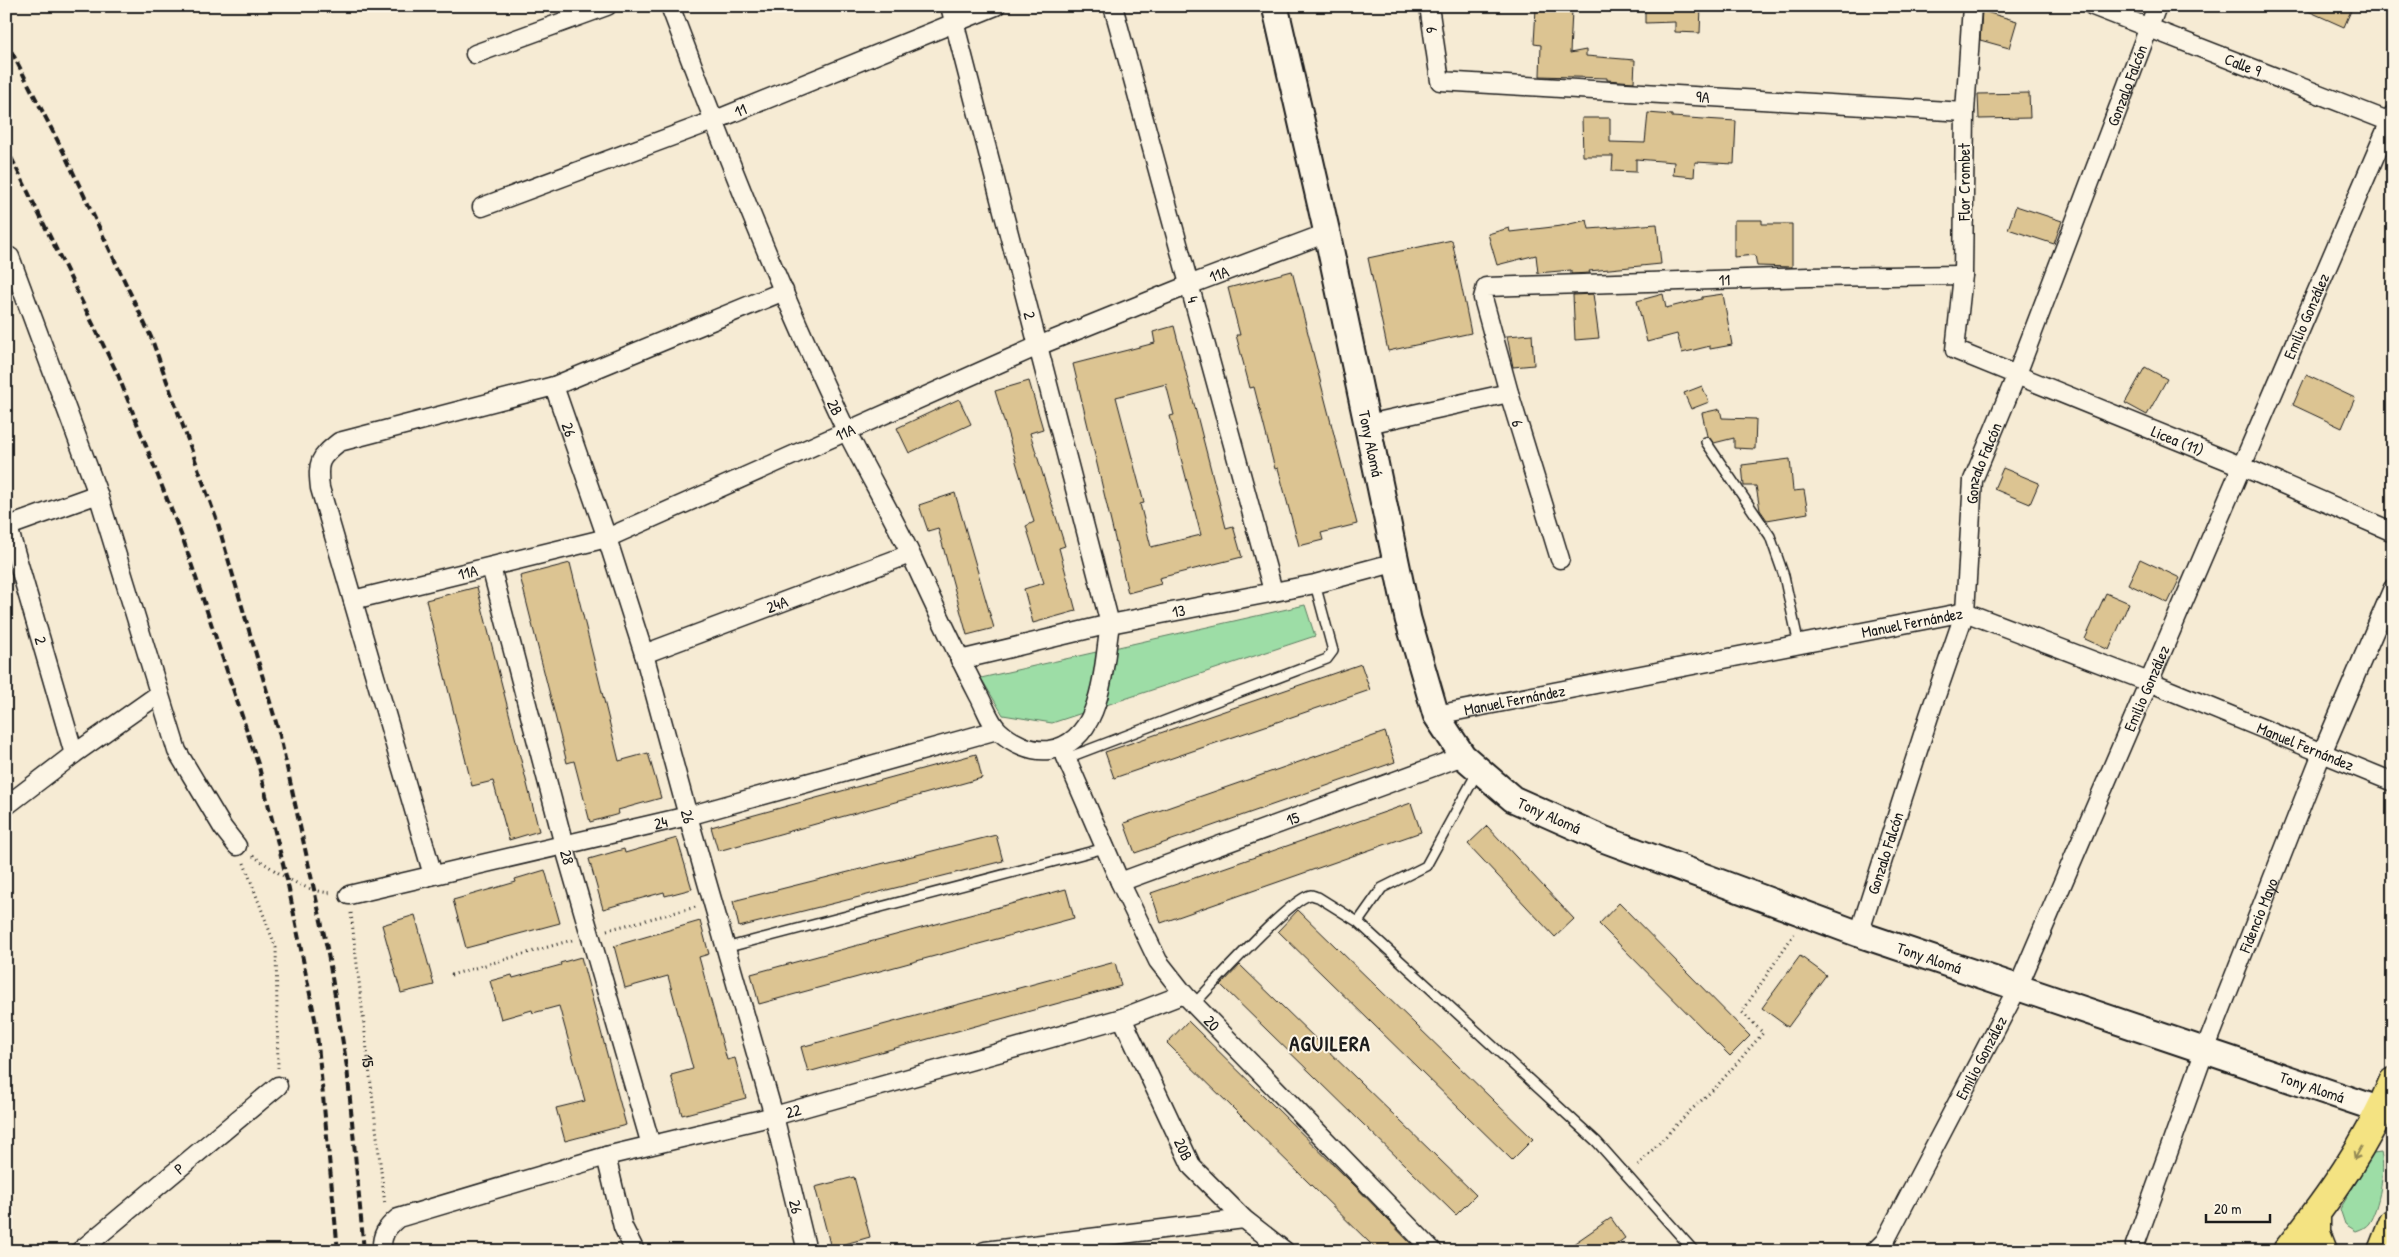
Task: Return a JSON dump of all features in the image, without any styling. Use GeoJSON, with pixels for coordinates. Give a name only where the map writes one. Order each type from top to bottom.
{"type":"FeatureCollection","features":[{"type":"Feature","properties":{"kind":"main road"},"geometry":{"type":"LineString","coordinates":[[2287,1251],[2387,1115],[2393,1082]]}},
{"type":"Feature","properties":{"kind":"main road"},"geometry":{"type":"LineString","coordinates":[[2316,1214],[2316,1234],[2323,1251]]}},
{"type":"Feature","properties":{"kind":"main road"},"geometry":{"type":"LineString","coordinates":[[2382,1251],[2393,1223]]}},
{"type":"Feature","properties":{"kind":"street"},"geometry":{"type":"LineString","coordinates":[[475,54],[607,6]]}},
{"type":"Feature","properties":{"kind":"street","name":"2B"},"geometry":{"type":"LineString","coordinates":[[670,6],[713,121],[784,291],[846,430],[910,554],[960,660],[997,730],[1023,747],[1064,753]]}},
{"type":"Feature","properties":{"kind":"street","name":"2"},"geometry":{"type":"LineString","coordinates":[[950,6],[1110,624]]}},
{"type":"Feature","properties":{"kind":"street","name":"11"},"geometry":{"type":"LineString","coordinates":[[482,208],[713,121],[955,25],[996,6]]}},
{"type":"Feature","properties":{"kind":"street","name":"4"},"geometry":{"type":"LineString","coordinates":[[1113,6],[1273,591]]}},
{"type":"Feature","properties":{"kind":"street","name":"Tony Alomá"},"geometry":{"type":"LineString","coordinates":[[1275,6],[1327,233],[1408,619],[1436,715],[1471,762],[1513,798],[1603,839],[1859,934],[2205,1050],[2387,1115]]}},
{"type":"Feature","properties":{"kind":"street","name":"6"},"geometry":{"type":"LineString","coordinates":[[1429,6],[1440,81]]}},
{"type":"Feature","properties":{"kind":"street","name":"Flor Crombet"},"geometry":{"type":"LineString","coordinates":[[1961,354],[1955,350],[1963,275],[1965,112],[1972,6]]}},
{"type":"Feature","properties":{"kind":"street","name":"Calle 9"},"geometry":{"type":"LineString","coordinates":[[2093,6],[2392,120]]}},
{"type":"Feature","properties":{"kind":"street","name":"Gonzalo Falcón"},"geometry":{"type":"LineString","coordinates":[[1859,934],[1929,716],[1965,612],[1973,480],[2017,374],[2157,6]]}},
{"type":"Feature","properties":{"kind":"street","name":"9A"},"geometry":{"type":"LineString","coordinates":[[1440,81],[1965,112]]}},
{"type":"Feature","properties":{"kind":"street","name":"Emilio González"},"geometry":{"type":"LineString","coordinates":[[1876,1251],[1885,1241],[2018,987],[2241,466],[2392,120]]}},
{"type":"Feature","properties":{"kind":"street","name":"11A"},"geometry":{"type":"LineString","coordinates":[[353,600],[607,538],[1038,346],[1189,285],[1327,233]]}},
{"type":"Feature","properties":{"kind":"street"},"geometry":{"type":"LineString","coordinates":[[10,257],[98,494],[177,751],[223,828],[237,846]]}},
{"type":"Feature","properties":{"kind":"street","name":"11"},"geometry":{"type":"LineString","coordinates":[[1486,287],[1810,277],[1963,275]]}},
{"type":"Feature","properties":{"kind":"street","name":"6"},"geometry":{"type":"LineString","coordinates":[[1486,287],[1483,298],[1509,393],[1560,559]]}},
{"type":"Feature","properties":{"kind":"street"},"geometry":{"type":"LineString","coordinates":[[433,875],[320,488],[317,468],[323,455],[339,442],[554,386],[784,291]]}},
{"type":"Feature","properties":{"kind":"street","name":"Licea (11)"},"geometry":{"type":"LineString","coordinates":[[1961,354],[2017,374],[2241,466],[2393,532]]}},
{"type":"Feature","properties":{"kind":"street","name":"26"},"geometry":{"type":"LineString","coordinates":[[554,386],[607,538],[644,654],[725,948],[774,1116],[807,1251]]}},
{"type":"Feature","properties":{"kind":"street"},"geometry":{"type":"LineString","coordinates":[[1368,424],[1509,393]]}},
{"type":"Feature","properties":{"kind":"street"},"geometry":{"type":"LineString","coordinates":[[7,527],[98,494]]}},
{"type":"Feature","properties":{"kind":"street","name":"2"},"geometry":{"type":"LineString","coordinates":[[7,527],[74,754]]}},
{"type":"Feature","properties":{"kind":"street","name":"24A"},"geometry":{"type":"LineString","coordinates":[[644,654],[910,554]]}},
{"type":"Feature","properties":{"kind":"street","name":"13"},"geometry":{"type":"LineString","coordinates":[[960,660],[1110,624],[1316,584],[1397,562]]}},
{"type":"Feature","properties":{"kind":"street","name":"28"},"geometry":{"type":"LineString","coordinates":[[491,567],[564,844],[652,1145]]}},
{"type":"Feature","properties":{"kind":"street","name":"Fidencio Mayo"},"geometry":{"type":"LineString","coordinates":[[2135,1245],[2205,1050],[2322,752],[2393,588]]}},
{"type":"Feature","properties":{"kind":"street","name":"Manuel Fernández"},"geometry":{"type":"LineString","coordinates":[[1436,715],[1965,612],[2149,682],[2393,782]]}},
{"type":"Feature","properties":{"kind":"street"},"geometry":{"type":"LineString","coordinates":[[1064,753],[1090,720],[1097,702],[1110,624]]}},
{"type":"Feature","properties":{"kind":"street"},"geometry":{"type":"LineString","coordinates":[[6,806],[74,754],[159,694]]}},
{"type":"Feature","properties":{"kind":"street","name":"24"},"geometry":{"type":"LineString","coordinates":[[349,895],[688,816],[997,730]]}},
{"type":"Feature","properties":{"kind":"street","name":"20"},"geometry":{"type":"LineString","coordinates":[[1064,753],[1120,882],[1158,961],[1189,999],[1433,1251]]}},
{"type":"Feature","properties":{"kind":"street","name":"15"},"geometry":{"type":"LineString","coordinates":[[1120,882],[1471,762]]}},
{"type":"Feature","properties":{"kind":"street","name":"22"},"geometry":{"type":"LineString","coordinates":[[393,1222],[606,1156],[774,1116],[1189,999]]}},
{"type":"Feature","properties":{"kind":"street","name":"20B"},"geometry":{"type":"LineString","coordinates":[[1122,1018],[1192,1167],[1244,1219],[1285,1251]]}},
{"type":"Feature","properties":{"kind":"street","name":"P"},"geometry":{"type":"LineString","coordinates":[[80,1251],[278,1086]]}},
{"type":"Feature","properties":{"kind":"street"},"geometry":{"type":"LineString","coordinates":[[606,1156],[623,1227],[635,1251]]}},
{"type":"Feature","properties":{"kind":"street"},"geometry":{"type":"LineString","coordinates":[[985,1251],[1087,1244],[1244,1219]]}},
{"type":"Feature","properties":{"kind":"street"},"geometry":{"type":"LineString","coordinates":[[382,1251],[381,1239],[393,1222]]}},
{"type":"Feature","properties":{"kind":"lane"},"geometry":{"type":"LineString","coordinates":[[1706,442],[1770,536],[1784,576],[1798,645]]}},
{"type":"Feature","properties":{"kind":"lane"},"geometry":{"type":"LineString","coordinates":[[1064,753],[1327,659],[1333,651],[1316,584]]}},
{"type":"Feature","properties":{"kind":"lane"},"geometry":{"type":"LineString","coordinates":[[1358,922],[1382,888],[1426,866],[1471,762]]}},
{"type":"Feature","properties":{"kind":"lane"},"geometry":{"type":"LineString","coordinates":[[725,948],[1105,848]]}},
{"type":"Feature","properties":{"kind":"lane"},"geometry":{"type":"LineString","coordinates":[[1189,999],[1282,913],[1304,898],[1312,895],[1318,897],[1358,922],[1596,1142],[1694,1251]]}},
{"type":"Feature","properties":{"kind":"path"},"geometry":{"type":"LineString","coordinates":[[237,846],[286,880],[314,892],[349,895]]}},
{"type":"Feature","properties":{"kind":"path"},"geometry":{"type":"LineString","coordinates":[[237,846],[276,948],[278,1086]]}},
{"type":"Feature","properties":{"kind":"path","name":"15"},"geometry":{"type":"LineString","coordinates":[[349,895],[393,1222]]}},
{"type":"Feature","properties":{"kind":"path"},"geometry":{"type":"LineString","coordinates":[[1628,1177],[1690,1111],[1717,1086],[1763,1033],[1742,1012],[1807,915]]}},
{"type":"Feature","properties":{"kind":"green space"},"geometry":{"type":"Polygon","coordinates":[[[1305,605],[1315,636],[1052,723],[1003,715],[981,678],[1305,605]]]}},
{"type":"Feature","properties":{"kind":"green space"},"geometry":{"type":"Polygon","coordinates":[[[2381,1153],[2383,1169],[2376,1208],[2368,1224],[2356,1231],[2345,1224],[2340,1209],[2373,1154],[2381,1153]]]}},
{"type":"Feature","properties":{"kind":"building"},"geometry":{"type":"Polygon","coordinates":[[[1645,6],[1701,6],[1700,33],[1675,32],[1675,22],[1645,23],[1645,6]]]}},
{"type":"Feature","properties":{"kind":"building"},"geometry":{"type":"Polygon","coordinates":[[[2297,6],[2353,6],[2344,27],[2297,6]]]}},
{"type":"Feature","properties":{"kind":"building"},"geometry":{"type":"Polygon","coordinates":[[[1536,8],[1572,10],[1570,53],[1586,50],[1586,56],[1635,60],[1634,82],[1607,80],[1607,78],[1540,76],[1541,45],[1534,44],[1536,8]]]}},
{"type":"Feature","properties":{"kind":"building"},"geometry":{"type":"Polygon","coordinates":[[[1982,11],[2017,21],[2009,48],[1980,40],[1982,11]]]}},
{"type":"Feature","properties":{"kind":"building"},"geometry":{"type":"Polygon","coordinates":[[[2029,93],[2030,118],[1979,119],[1978,94],[2029,93]]]}},
{"type":"Feature","properties":{"kind":"building"},"geometry":{"type":"Polygon","coordinates":[[[1648,113],[1672,115],[1672,117],[1736,121],[1734,164],[1695,162],[1694,177],[1673,175],[1674,162],[1636,159],[1636,172],[1612,171],[1613,156],[1583,156],[1582,118],[1610,118],[1610,142],[1645,143],[1648,113]]]}},
{"type":"Feature","properties":{"kind":"building"},"geometry":{"type":"Polygon","coordinates":[[[2016,206],[2062,221],[2054,244],[2008,229],[2016,206]]]}},
{"type":"Feature","properties":{"kind":"building"},"geometry":{"type":"Polygon","coordinates":[[[1587,220],[1589,229],[1657,224],[1661,264],[1589,271],[1590,273],[1571,274],[1571,270],[1538,273],[1536,255],[1497,265],[1488,234],[1509,228],[1510,232],[1561,226],[1587,220]]]}},
{"type":"Feature","properties":{"kind":"building"},"geometry":{"type":"Polygon","coordinates":[[[1734,220],[1762,220],[1762,224],[1792,224],[1792,267],[1757,266],[1755,255],[1734,257],[1734,220]]]}},
{"type":"Feature","properties":{"kind":"building"},"geometry":{"type":"Polygon","coordinates":[[[1452,240],[1471,333],[1388,351],[1368,258],[1452,240]]]}},
{"type":"Feature","properties":{"kind":"building"},"geometry":{"type":"Polygon","coordinates":[[[1292,271],[1357,524],[1321,533],[1323,540],[1299,546],[1278,468],[1275,469],[1254,387],[1250,388],[1236,335],[1240,335],[1228,288],[1292,271]]]}},
{"type":"Feature","properties":{"kind":"building"},"geometry":{"type":"Polygon","coordinates":[[[1593,294],[1599,338],[1575,340],[1573,295],[1593,294]]]}},
{"type":"Feature","properties":{"kind":"building"},"geometry":{"type":"Polygon","coordinates":[[[1663,294],[1666,308],[1702,299],[1702,297],[1723,294],[1732,345],[1710,349],[1710,346],[1682,353],[1677,334],[1647,342],[1637,301],[1663,294]]]}},
{"type":"Feature","properties":{"kind":"building"},"geometry":{"type":"Polygon","coordinates":[[[1174,326],[1226,528],[1233,526],[1242,557],[1159,578],[1161,584],[1128,593],[1073,364],[1155,343],[1153,332],[1174,326]],[[1166,384],[1116,397],[1144,503],[1140,504],[1151,547],[1201,535],[1170,416],[1174,415],[1166,384]]]}},
{"type":"Feature","properties":{"kind":"building"},"geometry":{"type":"Polygon","coordinates":[[[1532,334],[1534,365],[1513,367],[1507,336],[1532,334]]]}},
{"type":"Feature","properties":{"kind":"building"},"geometry":{"type":"Polygon","coordinates":[[[2145,367],[2167,379],[2147,415],[2125,403],[2145,367]]]}},
{"type":"Feature","properties":{"kind":"building"},"geometry":{"type":"Polygon","coordinates":[[[2306,375],[2355,398],[2342,428],[2293,405],[2306,375]]]}},
{"type":"Feature","properties":{"kind":"building"},"geometry":{"type":"Polygon","coordinates":[[[1029,381],[1043,429],[1030,433],[1065,546],[1059,548],[1076,611],[1033,623],[1024,589],[1044,583],[1026,526],[1034,522],[995,391],[1029,381]]]}},
{"type":"Feature","properties":{"kind":"building"},"geometry":{"type":"Polygon","coordinates":[[[1702,386],[1709,402],[1691,409],[1684,393],[1702,386]]]}},
{"type":"Feature","properties":{"kind":"building"},"geometry":{"type":"Polygon","coordinates":[[[959,399],[971,424],[909,453],[897,428],[959,399]]]}},
{"type":"Feature","properties":{"kind":"building"},"geometry":{"type":"Polygon","coordinates":[[[1720,409],[1722,418],[1756,419],[1755,449],[1734,448],[1734,438],[1714,443],[1707,436],[1702,413],[1720,409]]]}},
{"type":"Feature","properties":{"kind":"building"},"geometry":{"type":"Polygon","coordinates":[[[1790,459],[1793,491],[1804,490],[1808,513],[1767,520],[1760,510],[1756,486],[1744,486],[1742,465],[1790,459]]]}},
{"type":"Feature","properties":{"kind":"building"},"geometry":{"type":"Polygon","coordinates":[[[2003,468],[2039,483],[2030,504],[1994,489],[2003,468]]]}},
{"type":"Feature","properties":{"kind":"building"},"geometry":{"type":"Polygon","coordinates":[[[955,493],[994,628],[967,635],[938,528],[928,531],[919,505],[955,493]]]}},
{"type":"Feature","properties":{"kind":"building"},"geometry":{"type":"Polygon","coordinates":[[[2140,559],[2180,578],[2168,603],[2128,584],[2140,559]]]}},
{"type":"Feature","properties":{"kind":"building"},"geometry":{"type":"Polygon","coordinates":[[[570,563],[619,761],[648,753],[661,798],[618,810],[619,814],[590,822],[574,761],[567,763],[520,576],[570,563]]]}},
{"type":"Feature","properties":{"kind":"building"},"geometry":{"type":"Polygon","coordinates":[[[477,587],[539,831],[509,840],[493,781],[472,786],[426,600],[477,587]]]}},
{"type":"Feature","properties":{"kind":"building"},"geometry":{"type":"Polygon","coordinates":[[[2106,593],[2129,603],[2109,650],[2085,639],[2106,593]]]}},
{"type":"Feature","properties":{"kind":"building"},"geometry":{"type":"Polygon","coordinates":[[[1361,664],[1370,690],[1114,778],[1105,752],[1361,664]]]}},
{"type":"Feature","properties":{"kind":"building"},"geometry":{"type":"Polygon","coordinates":[[[1385,732],[1395,762],[1135,853],[1124,823],[1385,732]]]}},
{"type":"Feature","properties":{"kind":"building"},"geometry":{"type":"Polygon","coordinates":[[[976,754],[982,778],[718,851],[711,827],[976,754]]]}},
{"type":"Feature","properties":{"kind":"building"},"geometry":{"type":"Polygon","coordinates":[[[1411,803],[1421,832],[1161,923],[1151,893],[1411,803]]]}},
{"type":"Feature","properties":{"kind":"building"},"geometry":{"type":"Polygon","coordinates":[[[1487,826],[1574,919],[1555,937],[1468,844],[1487,826]]]}},
{"type":"Feature","properties":{"kind":"building"},"geometry":{"type":"Polygon","coordinates":[[[996,835],[1003,861],[739,927],[733,901],[996,835]]]}},
{"type":"Feature","properties":{"kind":"building"},"geometry":{"type":"Polygon","coordinates":[[[677,838],[692,889],[665,896],[664,892],[603,909],[589,859],[624,849],[625,853],[677,838]]]}},
{"type":"Feature","properties":{"kind":"building"},"geometry":{"type":"Polygon","coordinates":[[[545,870],[560,923],[466,948],[453,900],[516,882],[515,879],[545,870]]]}},
{"type":"Feature","properties":{"kind":"building"},"geometry":{"type":"Polygon","coordinates":[[[1066,889],[1074,918],[759,1004],[751,974],[1066,889]]]}},
{"type":"Feature","properties":{"kind":"building"},"geometry":{"type":"Polygon","coordinates":[[[1619,903],[1750,1036],[1730,1056],[1599,924],[1619,903]]]}},
{"type":"Feature","properties":{"kind":"building"},"geometry":{"type":"Polygon","coordinates":[[[1298,910],[1533,1139],[1512,1160],[1278,931],[1298,910]]]}},
{"type":"Feature","properties":{"kind":"building"},"geometry":{"type":"Polygon","coordinates":[[[415,915],[434,985],[401,993],[382,925],[415,915]]]}},
{"type":"Feature","properties":{"kind":"building"},"geometry":{"type":"Polygon","coordinates":[[[700,921],[709,954],[699,957],[727,1060],[735,1058],[746,1098],[682,1115],[671,1075],[693,1069],[668,976],[625,988],[614,946],[700,921]]]}},
{"type":"Feature","properties":{"kind":"building"},"geometry":{"type":"Polygon","coordinates":[[[1800,956],[1826,975],[1788,1027],[1762,1008],[1800,956]]]}},
{"type":"Feature","properties":{"kind":"building"},"geometry":{"type":"Polygon","coordinates":[[[581,957],[626,1125],[565,1141],[556,1108],[585,1101],[559,1006],[533,1013],[532,1010],[501,1019],[490,981],[512,975],[513,978],[561,965],[560,963],[581,957]]]}},
{"type":"Feature","properties":{"kind":"building"},"geometry":{"type":"Polygon","coordinates":[[[1115,962],[1121,986],[808,1072],[801,1047],[1115,962]]]}},
{"type":"Feature","properties":{"kind":"building"},"geometry":{"type":"Polygon","coordinates":[[[1240,965],[1476,1195],[1456,1215],[1221,985],[1240,965]]]}},
{"type":"Feature","properties":{"kind":"building"},"geometry":{"type":"Polygon","coordinates":[[[1188,1021],[1418,1251],[1378,1251],[1167,1043],[1188,1021]]]}},
{"type":"Feature","properties":{"kind":"building"},"geometry":{"type":"Polygon","coordinates":[[[854,1177],[870,1237],[831,1248],[815,1187],[854,1177]]]}},
{"type":"Feature","properties":{"kind":"building"},"geometry":{"type":"Polygon","coordinates":[[[1611,1218],[1625,1238],[1607,1251],[1563,1251],[1611,1218]]]}},
{"type":"Feature","properties":{"kind":"railway"},"geometry":{"type":"LineString","coordinates":[[6,41],[63,151],[151,337],[217,521],[280,736],[327,948],[347,1067],[364,1251]]}},
{"type":"Feature","properties":{"kind":"railway"},"geometry":{"type":"LineString","coordinates":[[6,147],[118,375],[184,542],[259,767],[287,880],[316,1024],[338,1251]]}},
{"type":"Feature","properties":{"kind":"district","name":"AGUILERA"},"geometry":{"type":"Point","coordinates":[1330,1044]}}]}
